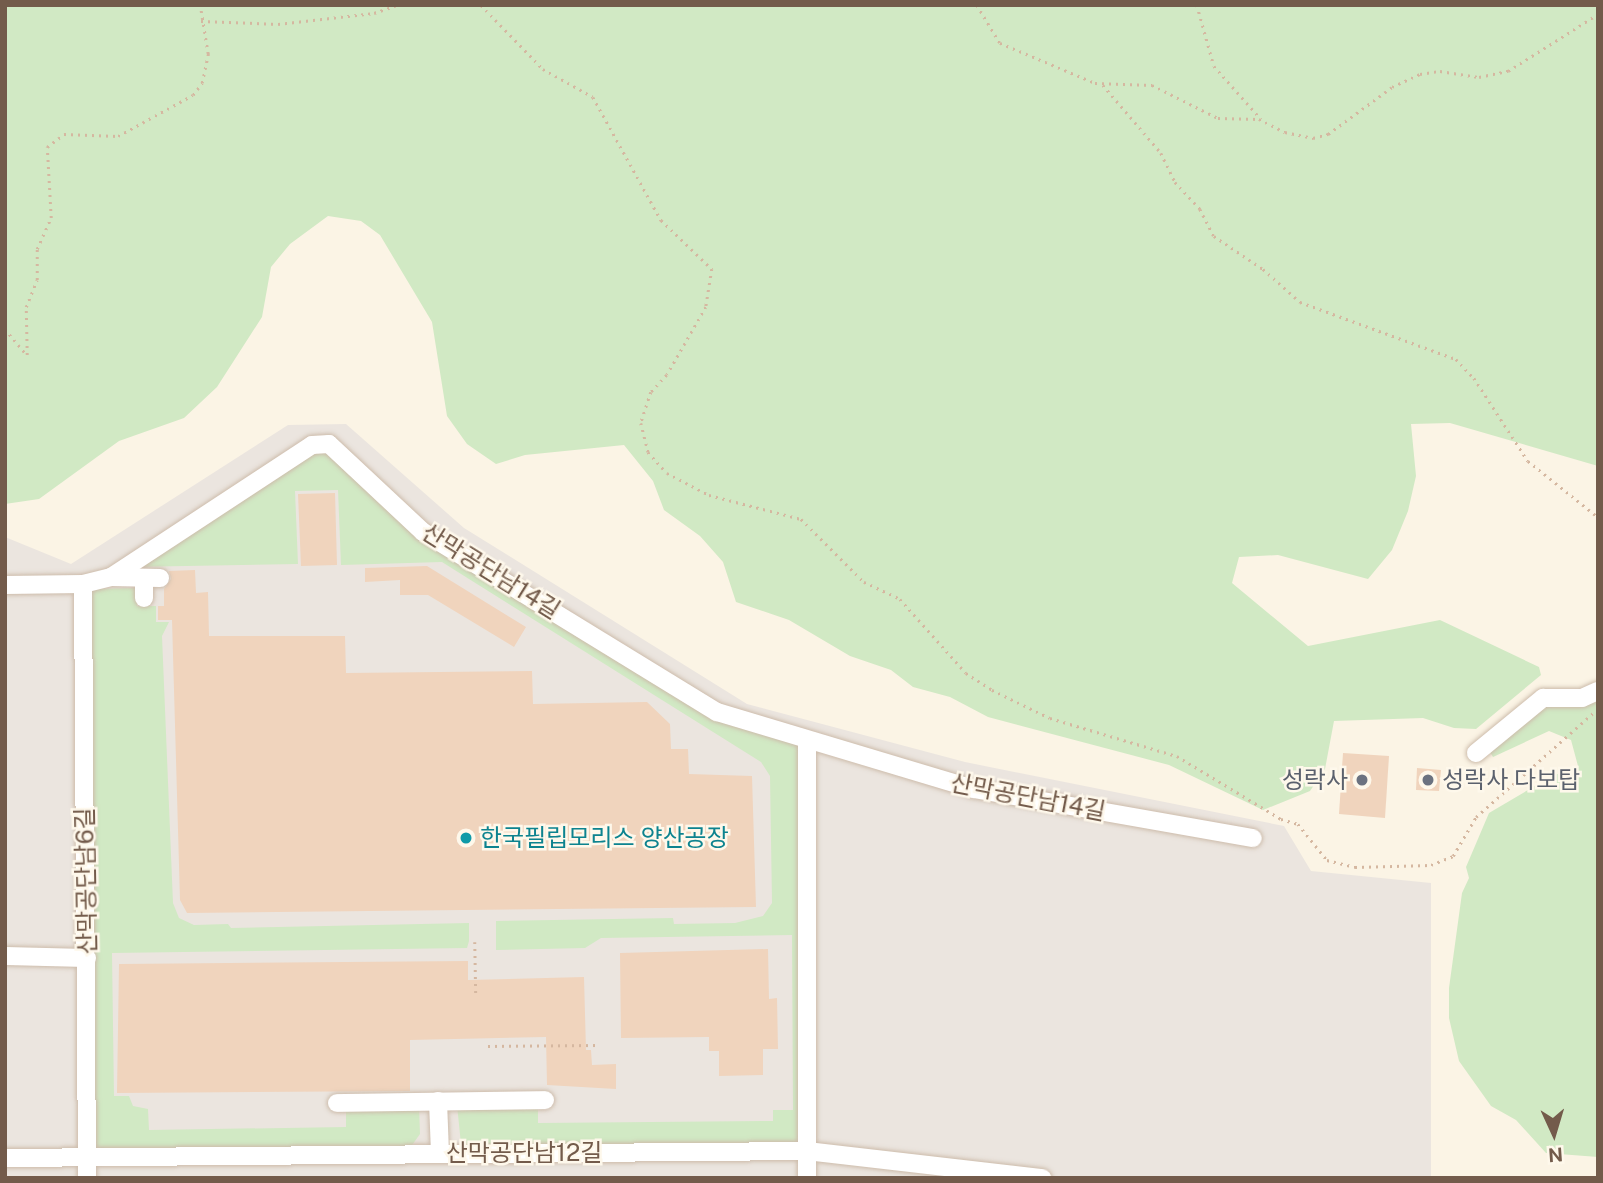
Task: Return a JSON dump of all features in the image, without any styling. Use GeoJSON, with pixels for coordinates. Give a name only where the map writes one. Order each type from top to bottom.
{"type":"FeatureCollection","features":[{"type":"Feature","properties":{"kind":"street","name":"산막공단남14길"},"geometry":{"type":"LineString","coordinates":[[5,585],[83,584],[111,577],[312,445],[330,444],[424,532],[717,712],[974,789],[1253,838]]}},
{"type":"Feature","properties":{"kind":"street"},"geometry":{"type":"LineString","coordinates":[[111,577],[152,578],[144,598]]}},
{"type":"Feature","properties":{"kind":"street","name":"산막공단남6길"},"geometry":{"type":"LineString","coordinates":[[83,584],[87,1178]]}},
{"type":"Feature","properties":{"kind":"street"},"geometry":{"type":"LineString","coordinates":[[1476,753],[1543,698],[1582,698],[1598,691]]}},
{"type":"Feature","properties":{"kind":"street"},"geometry":{"type":"LineString","coordinates":[[807,741],[807,1178]]}},
{"type":"Feature","properties":{"kind":"street"},"geometry":{"type":"LineString","coordinates":[[5,956],[87,958]]}},
{"type":"Feature","properties":{"kind":"street"},"geometry":{"type":"LineString","coordinates":[[337,1102],[545,1100]]}},
{"type":"Feature","properties":{"kind":"street"},"geometry":{"type":"LineString","coordinates":[[438,1101],[440,1154]]}},
{"type":"Feature","properties":{"kind":"street","name":"산막공단남12길"},"geometry":{"type":"LineString","coordinates":[[5,1158],[807,1151],[1042,1178]]}},
{"type":"Feature","properties":{"kind":"path"},"geometry":{"type":"LineString","coordinates":[[5,328],[27,355],[26,307],[37,280],[37,249],[51,218],[47,147],[64,134],[118,136],[193,95],[202,83],[208,54],[200,5]]}},
{"type":"Feature","properties":{"kind":"path"},"geometry":{"type":"LineString","coordinates":[[201,21],[278,24],[374,13],[397,5]]}},
{"type":"Feature","properties":{"kind":"path"},"geometry":{"type":"LineString","coordinates":[[481,5],[543,69],[593,97],[661,220],[712,269],[706,307],[667,375],[651,392],[641,423],[648,452],[667,473],[709,495],[801,519],[864,582],[900,599],[966,673],[992,690],[1050,718],[1177,756],[1281,820],[1298,824],[1327,860],[1355,867],[1432,865],[1454,856],[1476,817],[1598,708]]}},
{"type":"Feature","properties":{"kind":"path"},"geometry":{"type":"LineString","coordinates":[[977,5],[1000,43],[1102,85],[1152,85],[1218,118],[1263,121]]}},
{"type":"Feature","properties":{"kind":"path"},"geometry":{"type":"LineString","coordinates":[[1197,5],[1214,66],[1263,121],[1285,132],[1319,137],[1404,80],[1430,71],[1479,77],[1508,71],[1598,14]]}},
{"type":"Feature","properties":{"kind":"path"},"geometry":{"type":"LineString","coordinates":[[1102,85],[1161,153],[1175,183],[1200,209],[1214,236],[1300,302],[1456,359],[1474,378],[1528,461],[1598,517]]}},
{"type":"Feature","properties":{"kind":"path"},"geometry":{"type":"LineString","coordinates":[[475,942],[476,998]]}},
{"type":"Feature","properties":{"kind":"path"},"geometry":{"type":"LineString","coordinates":[[488,1046],[600,1045]]}},
{"type":"Feature","properties":{"kind":"shaded area"},"geometry":{"type":"Polygon","coordinates":[[[346,424],[464,528],[747,704],[965,762],[1284,826],[1311,871],[1431,883],[1431,1178],[5,1178],[5,537],[71,564],[288,425],[346,424]]]}},
{"type":"Feature","properties":{"kind":"green space"},"geometry":{"type":"Polygon","coordinates":[[[5,5],[1598,5],[1598,466],[1450,423],[1411,424],[1416,476],[1408,511],[1392,550],[1368,579],[1278,555],[1239,557],[1232,583],[1308,646],[1440,620],[1539,667],[1541,675],[1476,729],[1454,728],[1423,718],[1334,721],[1325,769],[1310,791],[1263,810],[1169,765],[988,717],[950,697],[913,687],[891,670],[850,656],[789,620],[736,602],[723,562],[700,536],[664,510],[653,481],[624,445],[525,455],[496,464],[467,444],[447,416],[432,322],[380,235],[361,221],[328,216],[290,244],[271,267],[262,317],[217,387],[184,418],[119,441],[39,499],[5,504],[5,5]]]}},
{"type":"Feature","properties":{"kind":"green space"},"geometry":{"type":"Polygon","coordinates":[[[322,443],[424,532],[717,712],[807,741],[807,1151],[465,1149],[461,1144],[457,1105],[538,1104],[538,1123],[773,1121],[773,1110],[793,1110],[792,935],[601,938],[585,948],[496,950],[496,921],[673,918],[674,924],[735,923],[763,916],[772,903],[770,776],[761,762],[442,562],[341,565],[338,490],[295,491],[298,564],[130,567],[322,443]]]}},
{"type":"Feature","properties":{"kind":"green space"},"geometry":{"type":"Polygon","coordinates":[[[137,588],[137,606],[156,606],[156,622],[169,622],[162,636],[173,903],[179,918],[194,925],[228,924],[231,928],[469,923],[469,941],[467,948],[112,953],[114,1096],[129,1096],[133,1106],[148,1109],[149,1130],[346,1127],[346,1108],[419,1106],[420,1134],[410,1148],[87,1157],[90,589],[137,588]]]}},
{"type":"Feature","properties":{"kind":"green space"},"geometry":{"type":"Polygon","coordinates":[[[1598,699],[1598,1157],[1546,1153],[1516,1120],[1491,1106],[1459,1061],[1449,1018],[1449,988],[1462,893],[1469,878],[1466,867],[1489,813],[1550,777],[1578,766],[1571,740],[1549,731],[1493,757],[1490,752],[1541,705],[1598,699]]]}},
{"type":"Feature","properties":{"kind":"building"},"geometry":{"type":"Polygon","coordinates":[[[335,493],[337,565],[301,566],[298,494],[335,493]]]}},
{"type":"Feature","properties":{"kind":"building"},"geometry":{"type":"Polygon","coordinates":[[[427,566],[526,627],[514,647],[428,595],[400,595],[400,580],[365,582],[365,568],[427,566]]]}},
{"type":"Feature","properties":{"kind":"building","name":"한국필립모리스 양산공장"},"geometry":{"type":"Polygon","coordinates":[[[195,570],[196,593],[208,592],[209,636],[345,636],[346,673],[532,671],[533,704],[647,702],[670,724],[671,749],[688,749],[689,774],[752,776],[756,907],[187,913],[180,900],[172,620],[158,620],[158,606],[164,606],[164,589],[171,579],[169,571],[195,570]]]}},
{"type":"Feature","properties":{"kind":"building"},"geometry":{"type":"Polygon","coordinates":[[[1343,753],[1389,756],[1385,818],[1339,814],[1343,753]]]}},
{"type":"Feature","properties":{"kind":"building","name":"성락사 다보탑"},"geometry":{"type":"Polygon","coordinates":[[[1417,768],[1441,770],[1439,791],[1416,790],[1417,768]]]}},
{"type":"Feature","properties":{"kind":"building"},"geometry":{"type":"Polygon","coordinates":[[[768,949],[769,999],[777,998],[778,1049],[763,1049],[763,1075],[719,1076],[719,1051],[709,1051],[709,1037],[621,1038],[620,953],[768,949]]]}},
{"type":"Feature","properties":{"kind":"building"},"geometry":{"type":"Polygon","coordinates":[[[468,961],[468,980],[584,977],[586,1050],[591,1050],[592,1065],[616,1064],[616,1089],[547,1085],[546,1037],[410,1040],[410,1091],[117,1093],[119,964],[468,961]]]}},
{"type":"Feature","properties":{"kind":"place","name":"성락사"},"geometry":{"type":"Point","coordinates":[1362,780]}},
{"type":"Feature","properties":{"kind":"place","name":"성락사 다보탑"},"geometry":{"type":"Point","coordinates":[1428,780]}},
{"type":"Feature","properties":{"kind":"place","name":"한국필립모리스 양산공장"},"geometry":{"type":"Point","coordinates":[466,838]}}]}
